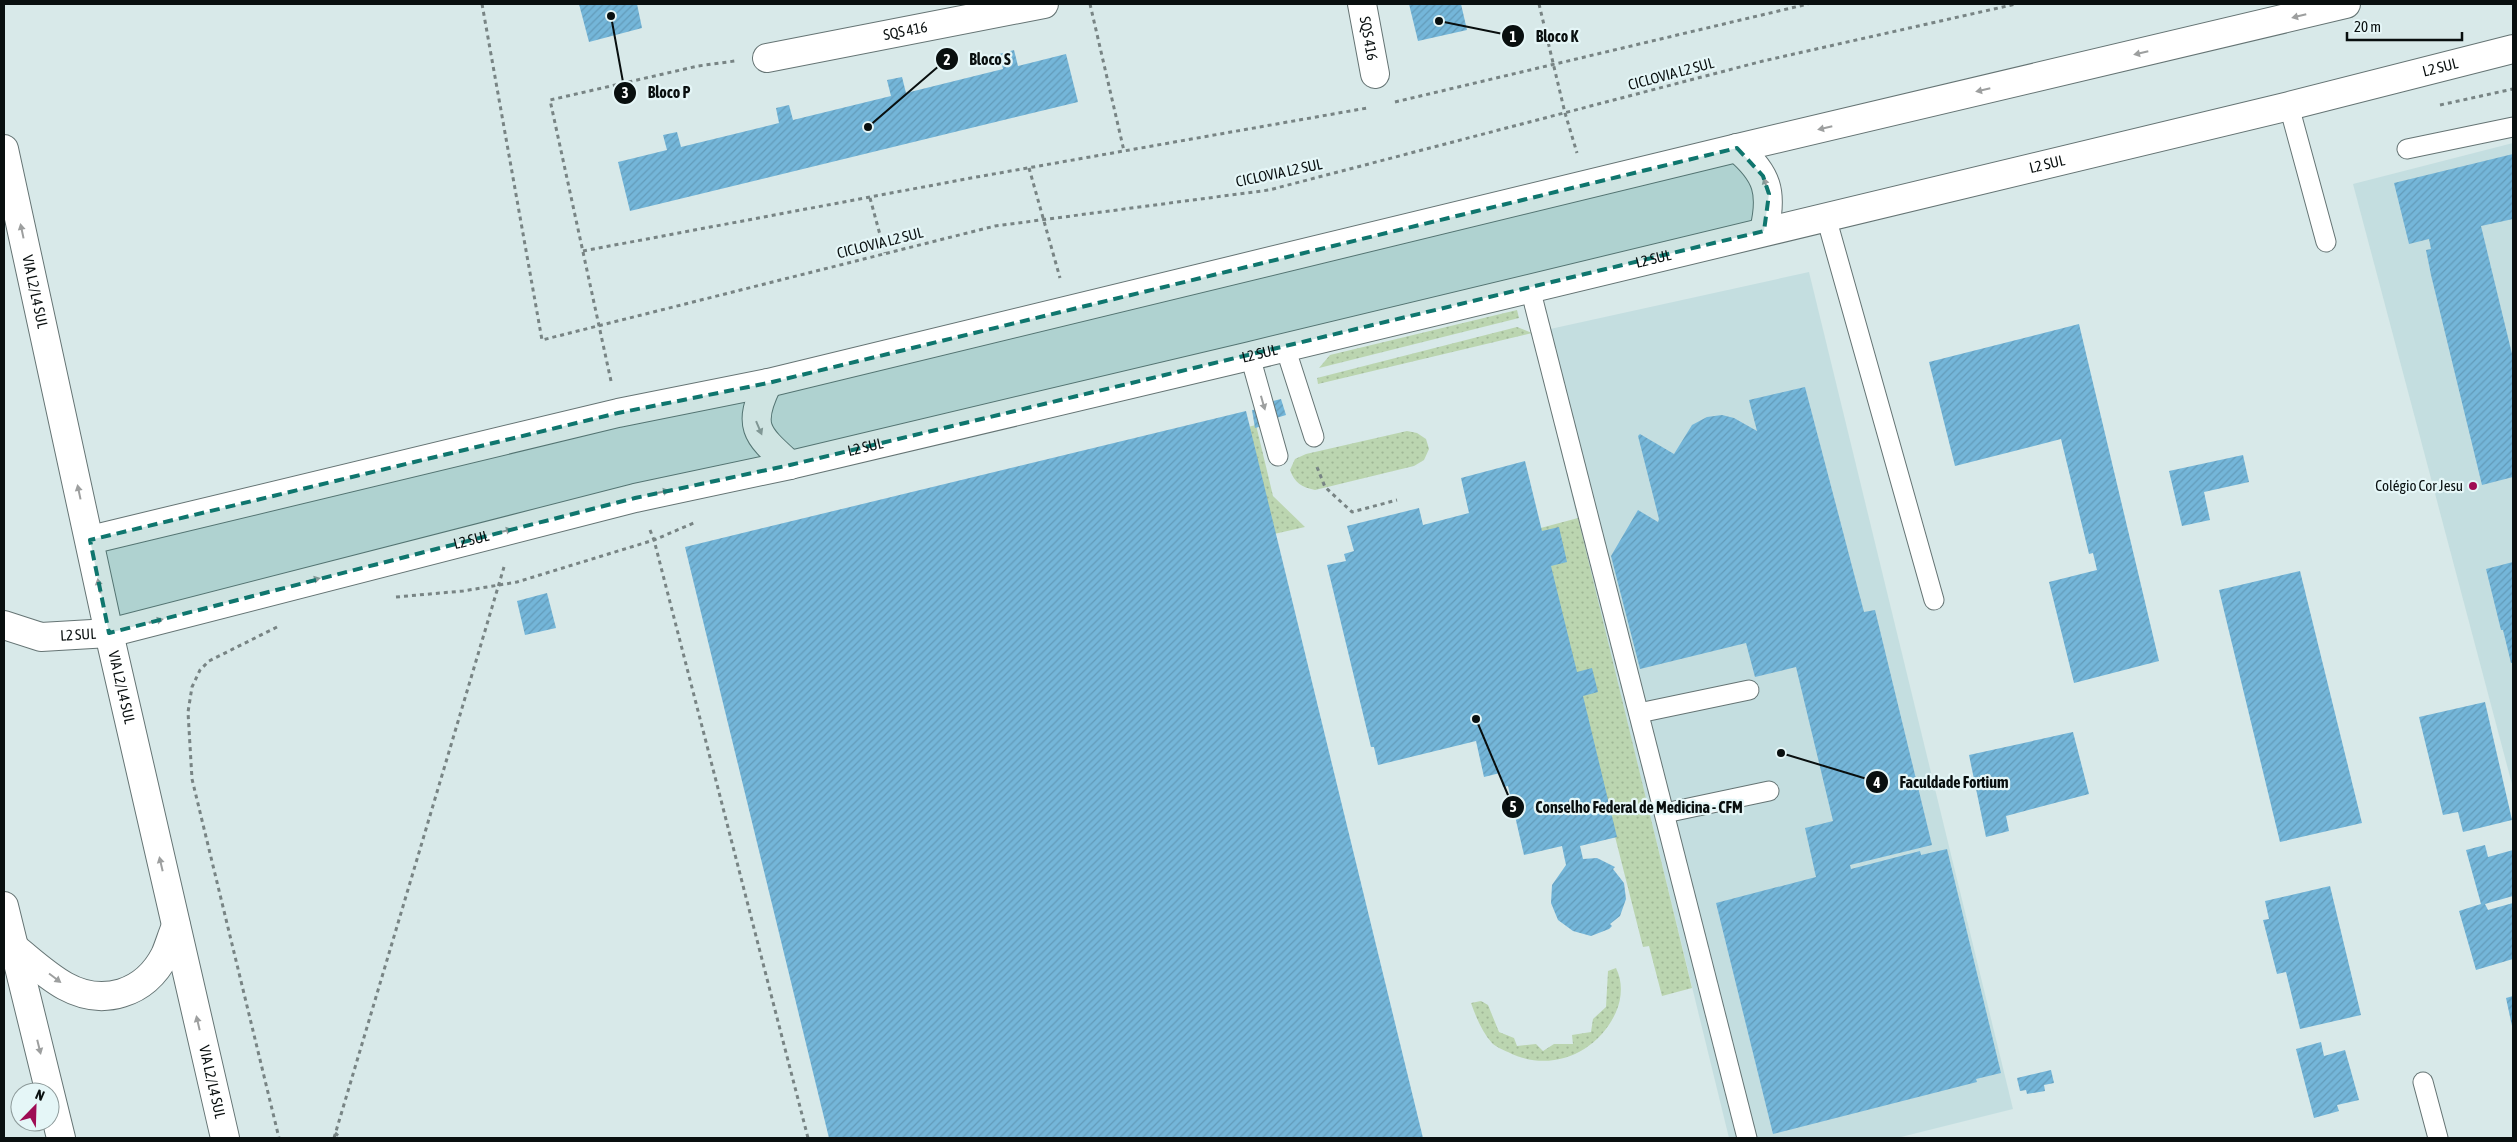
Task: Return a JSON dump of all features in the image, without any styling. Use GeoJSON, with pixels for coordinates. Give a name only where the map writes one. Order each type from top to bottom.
{"type":"FeatureCollection","features":[{"type":"Feature","properties":{"kind":"main road","name":"SQS 416"},"geometry":{"type":"LineString","coordinates":[[767,58],[1044,4]]}},
{"type":"Feature","properties":{"kind":"main road","name":"SQS 416"},"geometry":{"type":"LineString","coordinates":[[1362,4],[1375,74]]}},
{"type":"Feature","properties":{"kind":"main road"},"geometry":{"type":"LineString","coordinates":[[90,540],[618,413],[768,383],[1737,148],[2346,4]]}},
{"type":"Feature","properties":{"kind":"main road","name":"L2 SUL"},"geometry":{"type":"LineString","coordinates":[[4,625],[41,637],[109,633],[635,498],[790,466],[2289,106],[2513,49]]}},
{"type":"Feature","properties":{"kind":"main road"},"geometry":{"type":"LineString","coordinates":[[1737,148],[1752,161],[1763,176],[1766,185],[1768,211],[1764,231]]}},
{"type":"Feature","properties":{"kind":"main road","name":"VIA L2/L4 SUL"},"geometry":{"type":"LineString","coordinates":[[5,162],[109,633],[225,1138]]}},
{"type":"Feature","properties":{"kind":"main road"},"geometry":{"type":"LineString","coordinates":[[768,383],[757,404],[755,420],[760,434],[790,466]]}},
{"type":"Feature","properties":{"kind":"main road"},"geometry":{"type":"LineString","coordinates":[[4,906],[61,1138]]}},
{"type":"Feature","properties":{"kind":"main road"},"geometry":{"type":"LineString","coordinates":[[16,949],[65,986],[95,996],[124,994],[146,980],[164,956],[176,926]]}},
{"type":"Feature","properties":{"kind":"lane"},"geometry":{"type":"LineString","coordinates":[[2289,106],[2326,242]]}},
{"type":"Feature","properties":{"kind":"lane"},"geometry":{"type":"LineString","coordinates":[[2407,149],[2513,127]]}},
{"type":"Feature","properties":{"kind":"lane"},"geometry":{"type":"LineString","coordinates":[[1826,217],[1934,600]]}},
{"type":"Feature","properties":{"kind":"lane"},"geometry":{"type":"LineString","coordinates":[[1530,288],[1747,1138]]}},
{"type":"Feature","properties":{"kind":"lane"},"geometry":{"type":"LineString","coordinates":[[1285,347],[1314,437]]}},
{"type":"Feature","properties":{"kind":"lane"},"geometry":{"type":"LineString","coordinates":[[1250,356],[1278,456]]}},
{"type":"Feature","properties":{"kind":"lane"},"geometry":{"type":"LineString","coordinates":[[1639,713],[1749,690]]}},
{"type":"Feature","properties":{"kind":"lane"},"geometry":{"type":"LineString","coordinates":[[1665,813],[1768,791]]}},
{"type":"Feature","properties":{"kind":"lane"},"geometry":{"type":"LineString","coordinates":[[2423,1082],[2438,1138]]}},
{"type":"Feature","properties":{"kind":"path","name":"CICLOVIA L2 SUL"},"geometry":{"type":"LineString","coordinates":[[482,4],[542,340],[995,226],[1269,190],[1763,61],[2016,4]]}},
{"type":"Feature","properties":{"kind":"path"},"geometry":{"type":"LineString","coordinates":[[1090,4],[1124,151]]}},
{"type":"Feature","properties":{"kind":"path"},"geometry":{"type":"LineString","coordinates":[[1539,4],[1565,113],[1587,185]]}},
{"type":"Feature","properties":{"kind":"path"},"geometry":{"type":"LineString","coordinates":[[1391,103],[1808,4]]}},
{"type":"Feature","properties":{"kind":"path"},"geometry":{"type":"LineString","coordinates":[[618,413],[550,100],[698,66],[767,58]]}},
{"type":"Feature","properties":{"kind":"path"},"geometry":{"type":"LineString","coordinates":[[583,251],[1029,168],[1372,107]]}},
{"type":"Feature","properties":{"kind":"path"},"geometry":{"type":"LineString","coordinates":[[1029,168],[1042,219],[1070,310]]}},
{"type":"Feature","properties":{"kind":"path"},"geometry":{"type":"LineString","coordinates":[[870,198],[885,253]]}},
{"type":"Feature","properties":{"kind":"path"},"geometry":{"type":"LineString","coordinates":[[635,498],[654,540],[808,1138]]}},
{"type":"Feature","properties":{"kind":"path"},"geometry":{"type":"LineString","coordinates":[[392,597],[463,591],[517,582],[654,540],[702,520]]}},
{"type":"Feature","properties":{"kind":"path"},"geometry":{"type":"LineString","coordinates":[[334,1138],[516,528]]}},
{"type":"Feature","properties":{"kind":"path"},"geometry":{"type":"LineString","coordinates":[[279,1138],[192,779],[188,712],[192,687],[200,670],[209,661],[285,623]]}},
{"type":"Feature","properties":{"kind":"path"},"geometry":{"type":"LineString","coordinates":[[335,1133],[341,1138]]}},
{"type":"Feature","properties":{"kind":"highlighted area"},"geometry":{"type":"Polygon","coordinates":[[[1737,148],[1763,176],[1769,194],[1764,231],[790,465],[635,498],[109,633],[90,540],[618,413],[768,383],[1737,148]]]}},
{"type":"Feature","properties":{"kind":"shaded area","name":"Colégio Cor Jesu"},"geometry":{"type":"Polygon","coordinates":[[[2513,143],[2513,788],[2353,184],[2513,143]]]}},
{"type":"Feature","properties":{"kind":"shaded area"},"geometry":{"type":"Polygon","coordinates":[[[1809,272],[2013,1109],[1897,1138],[1729,1138],[1532,333],[1809,272]]]}},
{"type":"Feature","properties":{"kind":"green space"},"geometry":{"type":"Polygon","coordinates":[[[1517,310],[1519,318],[1319,368],[1330,355],[1517,310]]]}},
{"type":"Feature","properties":{"kind":"green space"},"geometry":{"type":"Polygon","coordinates":[[[1517,327],[1532,333],[1318,384],[1317,378],[1517,327]]]}},
{"type":"Feature","properties":{"kind":"green space"},"geometry":{"type":"Polygon","coordinates":[[[1256,425],[1273,496],[1305,527],[1274,534],[1248,427],[1256,425]]]}},
{"type":"Feature","properties":{"kind":"green space"},"geometry":{"type":"Polygon","coordinates":[[[1407,431],[1417,433],[1426,439],[1429,449],[1424,460],[1414,466],[1315,490],[1299,484],[1290,470],[1295,459],[1306,454],[1407,431]]]}},
{"type":"Feature","properties":{"kind":"green space"},"geometry":{"type":"Polygon","coordinates":[[[1578,518],[1692,988],[1662,996],[1649,946],[1643,947],[1537,529],[1578,518]]]}},
{"type":"Feature","properties":{"kind":"green space"},"geometry":{"type":"Polygon","coordinates":[[[1616,968],[1621,984],[1620,1001],[1608,1026],[1597,1039],[1585,1048],[1571,1056],[1556,1060],[1540,1061],[1524,1058],[1495,1046],[1482,1029],[1471,1003],[1481,1001],[1488,1005],[1499,1032],[1514,1038],[1517,1046],[1536,1044],[1543,1051],[1554,1044],[1573,1044],[1572,1035],[1591,1032],[1593,1019],[1606,1007],[1608,971],[1616,968]]]}},
{"type":"Feature","properties":{"kind":"building"},"geometry":{"type":"Polygon","coordinates":[[[579,4],[637,4],[642,28],[589,42],[579,4]]]}},
{"type":"Feature","properties":{"kind":"building"},"geometry":{"type":"Polygon","coordinates":[[[1409,4],[1461,4],[1467,30],[1418,41],[1409,4]]]}},
{"type":"Feature","properties":{"kind":"building"},"geometry":{"type":"Polygon","coordinates":[[[1014,50],[1018,66],[1066,54],[1078,102],[630,211],[618,162],[667,150],[663,135],[677,132],[681,147],[779,123],[776,108],[789,105],[793,120],[891,96],[887,80],[902,77],[906,93],[1003,69],[999,54],[1014,50]]]}},
{"type":"Feature","properties":{"kind":"building"},"geometry":{"type":"Polygon","coordinates":[[[2513,154],[2513,219],[2481,226],[2513,358],[2513,477],[2482,485],[2431,275],[2426,250],[2431,249],[2429,239],[2409,244],[2394,183],[2513,154]]]}},
{"type":"Feature","properties":{"kind":"building"},"geometry":{"type":"Polygon","coordinates":[[[2079,324],[2159,661],[2074,683],[2049,582],[2097,570],[2093,553],[2089,554],[2061,439],[1955,466],[1929,362],[2079,324]]]}},
{"type":"Feature","properties":{"kind":"building"},"geometry":{"type":"Polygon","coordinates":[[[1805,387],[1864,612],[1875,610],[1932,845],[1850,865],[1851,869],[1920,851],[1921,855],[1947,849],[2001,1073],[1976,1079],[1977,1082],[1773,1134],[1716,903],[1816,877],[1805,828],[1833,821],[1796,667],[1755,677],[1746,643],[1640,669],[1611,556],[1638,510],[1658,522],[1659,519],[1638,436],[1640,434],[1674,454],[1692,425],[1707,417],[1722,415],[1734,418],[1757,431],[1749,400],[1805,387]]]}},
{"type":"Feature","properties":{"kind":"building"},"geometry":{"type":"Polygon","coordinates":[[[1281,399],[1286,415],[1273,419],[1269,402],[1281,399]]]}},
{"type":"Feature","properties":{"kind":"building"},"geometry":{"type":"Polygon","coordinates":[[[1262,409],[1266,425],[1255,428],[1252,410],[1262,409]]]}},
{"type":"Feature","properties":{"kind":"building"},"geometry":{"type":"Polygon","coordinates":[[[1246,411],[1423,1138],[829,1138],[685,547],[1246,411]]]}},
{"type":"Feature","properties":{"kind":"building"},"geometry":{"type":"Polygon","coordinates":[[[2243,455],[2249,482],[2204,492],[2210,520],[2182,526],[2169,471],[2243,455]]]}},
{"type":"Feature","properties":{"kind":"building"},"geometry":{"type":"Polygon","coordinates":[[[1525,461],[1542,531],[1559,527],[1567,562],[1551,566],[1577,672],[1592,668],[1598,692],[1583,696],[1617,837],[1580,846],[1583,859],[1597,858],[1615,867],[1613,869],[1624,883],[1626,899],[1620,916],[1610,924],[1612,926],[1591,936],[1573,931],[1558,920],[1551,903],[1552,885],[1566,865],[1562,846],[1524,855],[1508,786],[1503,787],[1500,773],[1484,777],[1476,741],[1378,765],[1374,747],[1371,747],[1327,565],[1346,561],[1344,554],[1354,551],[1347,526],[1419,508],[1423,525],[1469,513],[1461,478],[1525,461]]]}},
{"type":"Feature","properties":{"kind":"building"},"geometry":{"type":"Polygon","coordinates":[[[2513,562],[2513,663],[2511,663],[2486,569],[2513,562]]]}},
{"type":"Feature","properties":{"kind":"building"},"geometry":{"type":"Polygon","coordinates":[[[2300,571],[2362,823],[2280,842],[2219,590],[2300,571]]]}},
{"type":"Feature","properties":{"kind":"building"},"geometry":{"type":"Polygon","coordinates":[[[547,593],[556,628],[525,635],[517,601],[547,593]]]}},
{"type":"Feature","properties":{"kind":"building"},"geometry":{"type":"Polygon","coordinates":[[[2485,702],[2512,820],[2463,832],[2458,812],[2443,815],[2419,717],[2485,702]]]}},
{"type":"Feature","properties":{"kind":"building"},"geometry":{"type":"Polygon","coordinates":[[[2073,732],[2089,794],[2006,816],[2009,831],[1986,837],[1969,755],[2073,732]]]}},
{"type":"Feature","properties":{"kind":"building"},"geometry":{"type":"Polygon","coordinates":[[[2485,845],[2488,857],[2513,850],[2513,896],[2485,904],[2488,910],[2513,903],[2513,959],[2476,970],[2459,911],[2481,904],[2466,850],[2485,845]]]}},
{"type":"Feature","properties":{"kind":"building"},"geometry":{"type":"Polygon","coordinates":[[[2330,886],[2361,1015],[2300,1029],[2286,972],[2277,974],[2263,920],[2269,919],[2265,901],[2330,886]]]}},
{"type":"Feature","properties":{"kind":"building"},"geometry":{"type":"Polygon","coordinates":[[[2513,996],[2513,1026],[2512,1026],[2506,998],[2513,996]]]}},
{"type":"Feature","properties":{"kind":"building"},"geometry":{"type":"Polygon","coordinates":[[[2321,1042],[2324,1056],[2345,1050],[2359,1100],[2337,1105],[2339,1111],[2314,1118],[2296,1049],[2321,1042]]]}},
{"type":"Feature","properties":{"kind":"building"},"geometry":{"type":"Polygon","coordinates":[[[2051,1070],[2054,1083],[2044,1085],[2045,1091],[2027,1094],[2026,1090],[2020,1091],[2017,1078],[2051,1070]]]}},
{"type":"Feature","properties":{"kind":"place","name":"Bloco P"},"geometry":{"type":"Point","coordinates":[611,16]}},
{"type":"Feature","properties":{"kind":"place","name":"Bloco K"},"geometry":{"type":"Point","coordinates":[1439,21]}},
{"type":"Feature","properties":{"kind":"place","name":"Bloco S"},"geometry":{"type":"Point","coordinates":[868,127]}},
{"type":"Feature","properties":{"kind":"place","name":"Colégio Cor Jesu"},"geometry":{"type":"Point","coordinates":[2473,486]}},
{"type":"Feature","properties":{"kind":"place","name":"Conselho Federal de Medicina - CFM"},"geometry":{"type":"Point","coordinates":[1476,719]}},
{"type":"Feature","properties":{"kind":"place","name":"Faculdade Fortium"},"geometry":{"type":"Point","coordinates":[1781,753]}}]}
